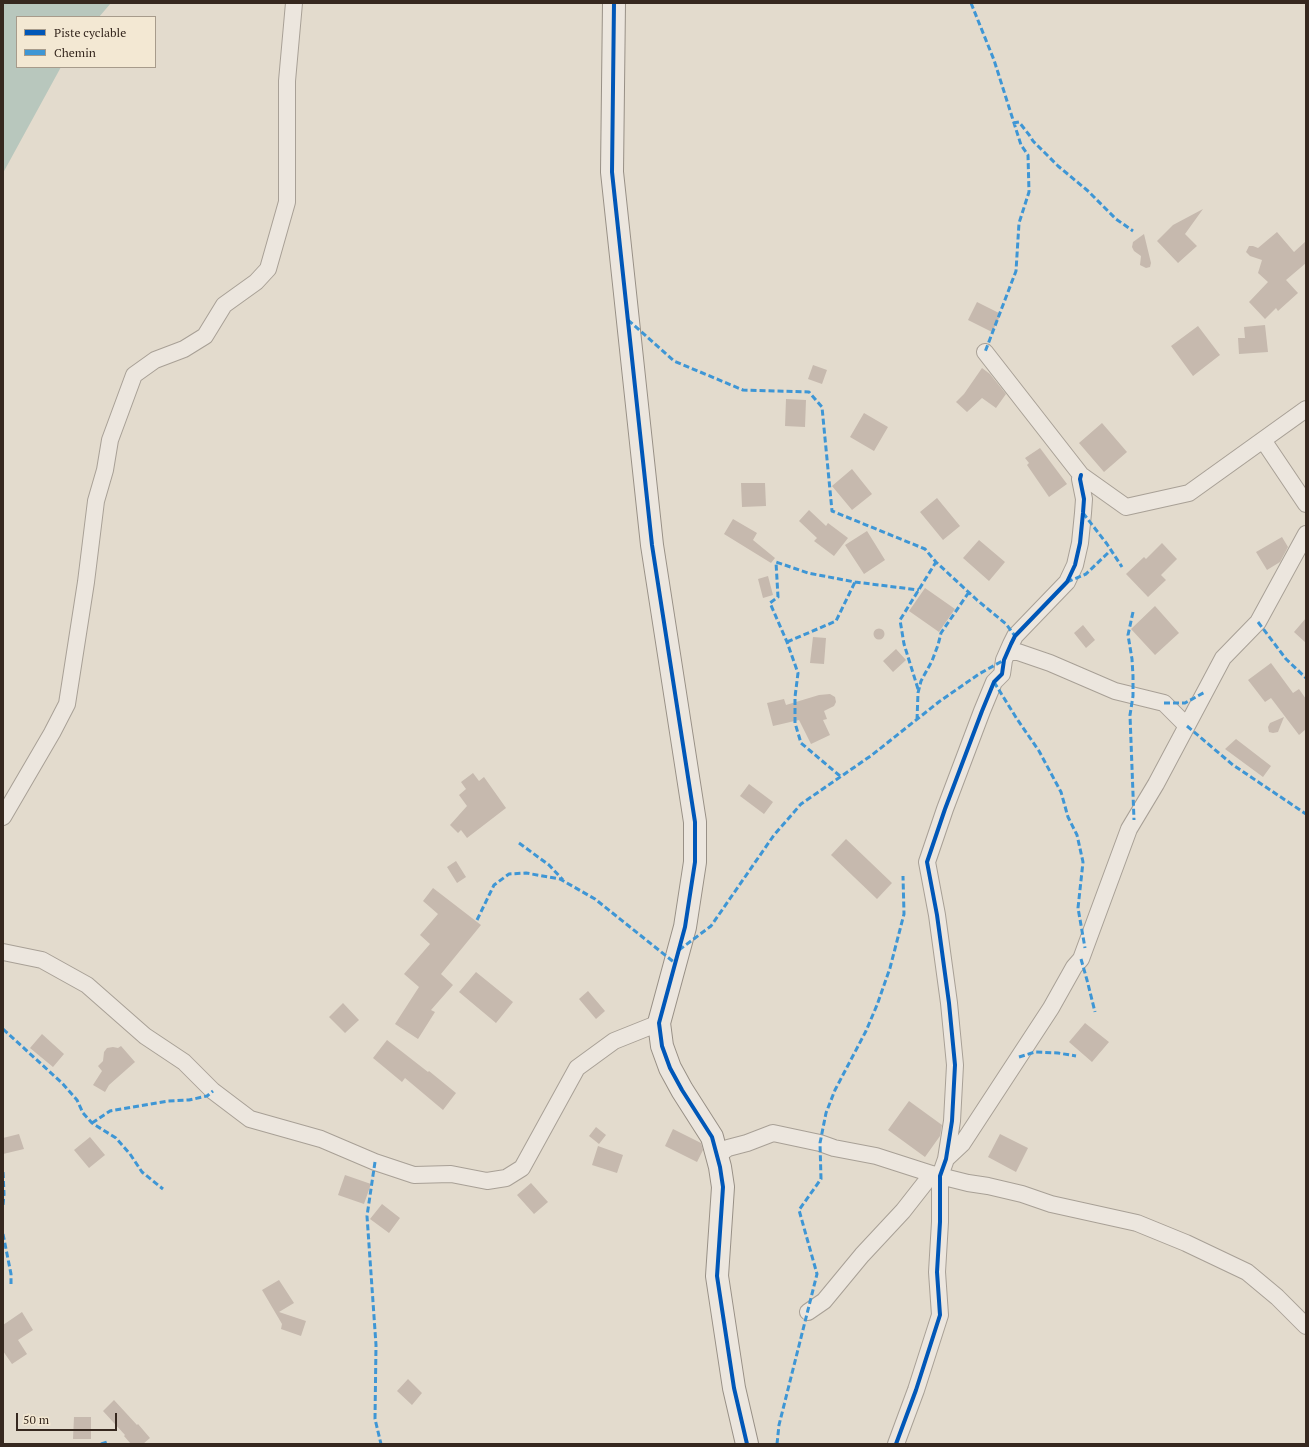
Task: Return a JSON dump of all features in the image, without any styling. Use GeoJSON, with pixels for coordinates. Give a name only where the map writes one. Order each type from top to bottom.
{"type":"FeatureCollection","features":[{"type":"Feature","properties":{"kind":"street"},"geometry":{"type":"LineString","coordinates":[[3,817],[52,733],[67,704],[86,582],[96,501],[105,470],[110,440],[134,375],[155,360],[184,350],[205,336],[224,305],[256,282],[268,269],[287,202],[287,81],[294,3]]}},
{"type":"Feature","properties":{"kind":"street"},"geometry":{"type":"LineString","coordinates":[[614,3],[612,172],[652,545],[695,822],[694,862],[685,927],[660,1023],[662,1046],[670,1068],[682,1090],[712,1137],[717,1156],[723,1187],[717,1276],[734,1388],[747,1444]]}},
{"type":"Feature","properties":{"kind":"street"},"geometry":{"type":"LineString","coordinates":[[985,352],[1081,475],[1126,507],[1188,493],[1306,409]]}},
{"type":"Feature","properties":{"kind":"street"},"geometry":{"type":"LineString","coordinates":[[1263,440],[1306,504]]}},
{"type":"Feature","properties":{"kind":"street"},"geometry":{"type":"LineString","coordinates":[[946,1159],[952,1121],[955,1065],[937,915],[927,862],[979,718],[994,682],[1002,674],[1004,660],[1015,636],[1066,582],[1075,564],[1080,543],[1084,513],[1084,499],[1080,479],[1081,475]]}},
{"type":"Feature","properties":{"kind":"street"},"geometry":{"type":"LineString","coordinates":[[808,1312],[824,1301],[862,1256],[936,1175],[946,1159],[962,1144],[1051,1008],[1074,967],[1081,959],[1129,830],[1156,784],[1223,658],[1258,622],[1306,534]]}},
{"type":"Feature","properties":{"kind":"street"},"geometry":{"type":"LineString","coordinates":[[1008,652],[1018,652],[1050,663],[1115,691],[1164,703],[1187,726]]}},
{"type":"Feature","properties":{"kind":"street"},"geometry":{"type":"LineString","coordinates":[[3,952],[42,960],[88,985],[145,1036],[184,1062],[213,1091],[250,1118],[321,1139],[375,1162],[414,1175],[451,1174],[487,1181],[506,1178],[522,1168],[577,1068],[614,1041],[660,1023]]}},
{"type":"Feature","properties":{"kind":"street"},"geometry":{"type":"LineString","coordinates":[[717,1156],[728,1148],[748,1143],[774,1133],[820,1142],[834,1148],[876,1156],[936,1175],[1022,1194],[1052,1204],[1137,1224],[1179,1240],[1247,1272],[1277,1297],[1306,1326]]}},
{"type":"Feature","properties":{"kind":"street"},"geometry":{"type":"LineString","coordinates":[[896,1444],[916,1390],[940,1315],[937,1272],[940,1222],[936,1175]]}},
{"type":"Feature","properties":{"kind":"shaded area"},"geometry":{"type":"Polygon","coordinates":[[[3,3],[111,3],[100,16],[16,16],[16,68],[60,68],[3,173],[3,3]]]}},
{"type":"Feature","properties":{"kind":"building"},"geometry":{"type":"Polygon","coordinates":[[[1203,209],[1185,234],[1197,246],[1178,263],[1157,241],[1173,225],[1203,209]]]}},
{"type":"Feature","properties":{"kind":"building"},"geometry":{"type":"Polygon","coordinates":[[[1277,232],[1294,252],[1306,241],[1306,263],[1286,280],[1298,293],[1278,311],[1276,308],[1265,319],[1249,302],[1268,282],[1258,273],[1262,260],[1250,256],[1246,252],[1249,246],[1258,248],[1277,232]]]}},
{"type":"Feature","properties":{"kind":"building"},"geometry":{"type":"Polygon","coordinates":[[[1144,234],[1151,263],[1150,267],[1146,268],[1140,265],[1141,256],[1134,251],[1132,247],[1133,242],[1144,234]]]}},
{"type":"Feature","properties":{"kind":"building"},"geometry":{"type":"Polygon","coordinates":[[[977,302],[1001,314],[992,332],[968,320],[977,302]]]}},
{"type":"Feature","properties":{"kind":"building"},"geometry":{"type":"Polygon","coordinates":[[[1265,325],[1268,352],[1239,354],[1238,338],[1245,338],[1244,327],[1265,325]]]}},
{"type":"Feature","properties":{"kind":"building"},"geometry":{"type":"Polygon","coordinates":[[[1198,326],[1220,355],[1193,376],[1171,346],[1198,326]]]}},
{"type":"Feature","properties":{"kind":"building"},"geometry":{"type":"Polygon","coordinates":[[[813,365],[827,370],[822,384],[808,379],[813,365]]]}},
{"type":"Feature","properties":{"kind":"building"},"geometry":{"type":"Polygon","coordinates":[[[982,368],[990,374],[1006,394],[996,408],[982,398],[967,412],[956,402],[964,394],[982,368]]]}},
{"type":"Feature","properties":{"kind":"building"},"geometry":{"type":"Polygon","coordinates":[[[786,399],[806,400],[805,427],[785,426],[786,399]]]}},
{"type":"Feature","properties":{"kind":"building"},"geometry":{"type":"Polygon","coordinates":[[[864,413],[888,427],[874,451],[850,437],[864,413]]]}},
{"type":"Feature","properties":{"kind":"building"},"geometry":{"type":"Polygon","coordinates":[[[1102,423],[1127,452],[1104,472],[1079,443],[1102,423]]]}},
{"type":"Feature","properties":{"kind":"building"},"geometry":{"type":"Polygon","coordinates":[[[1040,448],[1067,484],[1049,497],[1027,465],[1029,463],[1025,458],[1040,448]]]}},
{"type":"Feature","properties":{"kind":"building"},"geometry":{"type":"Polygon","coordinates":[[[852,469],[872,494],[852,510],[832,486],[852,469]]]}},
{"type":"Feature","properties":{"kind":"building"},"geometry":{"type":"Polygon","coordinates":[[[741,483],[765,483],[766,506],[742,507],[741,483]]]}},
{"type":"Feature","properties":{"kind":"building"},"geometry":{"type":"Polygon","coordinates":[[[937,498],[960,526],[943,540],[920,512],[937,498]]]}},
{"type":"Feature","properties":{"kind":"building"},"geometry":{"type":"Polygon","coordinates":[[[809,510],[826,526],[828,523],[848,538],[834,556],[814,541],[817,538],[799,521],[809,510]]]}},
{"type":"Feature","properties":{"kind":"building"},"geometry":{"type":"Polygon","coordinates":[[[733,519],[757,533],[753,540],[775,558],[771,563],[724,534],[733,519]]]}},
{"type":"Feature","properties":{"kind":"building"},"geometry":{"type":"Polygon","coordinates":[[[867,531],[885,560],[864,574],[845,545],[867,531]]]}},
{"type":"Feature","properties":{"kind":"building"},"geometry":{"type":"Polygon","coordinates":[[[1282,537],[1288,547],[1280,562],[1267,570],[1256,552],[1282,537]]]}},
{"type":"Feature","properties":{"kind":"building"},"geometry":{"type":"Polygon","coordinates":[[[979,540],[1005,562],[989,581],[963,558],[979,540]]]}},
{"type":"Feature","properties":{"kind":"building"},"geometry":{"type":"Polygon","coordinates":[[[1162,543],[1177,559],[1161,575],[1166,580],[1148,597],[1126,574],[1144,557],[1146,559],[1162,543]]]}},
{"type":"Feature","properties":{"kind":"building"},"geometry":{"type":"Polygon","coordinates":[[[768,576],[773,595],[763,598],[758,579],[768,576]]]}},
{"type":"Feature","properties":{"kind":"building"},"geometry":{"type":"Polygon","coordinates":[[[925,588],[955,609],[939,632],[909,611],[925,588]]]}},
{"type":"Feature","properties":{"kind":"building"},"geometry":{"type":"Polygon","coordinates":[[[1155,606],[1179,633],[1155,655],[1131,629],[1155,606]]]}},
{"type":"Feature","properties":{"kind":"building"},"geometry":{"type":"Polygon","coordinates":[[[1306,618],[1306,643],[1294,632],[1306,618]]]}},
{"type":"Feature","properties":{"kind":"building"},"geometry":{"type":"Polygon","coordinates":[[[1083,625],[1095,640],[1086,648],[1074,633],[1083,625]]]}},
{"type":"Feature","properties":{"kind":"building"},"geometry":{"type":"Polygon","coordinates":[[[879,628],[883,630],[885,634],[883,638],[879,640],[875,638],[873,634],[875,630],[879,628]]]}},
{"type":"Feature","properties":{"kind":"building"},"geometry":{"type":"Polygon","coordinates":[[[813,637],[826,638],[824,664],[810,663],[813,637]]]}},
{"type":"Feature","properties":{"kind":"building"},"geometry":{"type":"Polygon","coordinates":[[[896,649],[906,660],[893,672],[883,661],[896,649]]]}},
{"type":"Feature","properties":{"kind":"building"},"geometry":{"type":"Polygon","coordinates":[[[1271,663],[1293,693],[1299,689],[1306,699],[1306,729],[1299,735],[1271,698],[1265,702],[1248,680],[1271,663]]]}},
{"type":"Feature","properties":{"kind":"building"},"geometry":{"type":"Polygon","coordinates":[[[830,694],[835,697],[836,702],[834,706],[824,711],[827,719],[823,720],[830,735],[811,744],[799,720],[773,726],[767,703],[784,699],[786,705],[819,695],[830,694]]]}},
{"type":"Feature","properties":{"kind":"building"},"geometry":{"type":"Polygon","coordinates":[[[1284,717],[1278,732],[1269,732],[1268,727],[1270,723],[1284,717]]]}},
{"type":"Feature","properties":{"kind":"building"},"geometry":{"type":"Polygon","coordinates":[[[1236,739],[1271,766],[1263,777],[1225,749],[1236,739]]]}},
{"type":"Feature","properties":{"kind":"building"},"geometry":{"type":"Polygon","coordinates":[[[473,773],[479,781],[484,777],[506,808],[467,838],[461,830],[458,833],[450,825],[467,806],[459,795],[466,789],[461,782],[473,773]]]}},
{"type":"Feature","properties":{"kind":"building"},"geometry":{"type":"Polygon","coordinates":[[[749,784],[773,802],[764,814],[740,796],[749,784]]]}},
{"type":"Feature","properties":{"kind":"building"},"geometry":{"type":"Polygon","coordinates":[[[846,839],[892,883],[877,899],[831,855],[846,839]]]}},
{"type":"Feature","properties":{"kind":"building"},"geometry":{"type":"Polygon","coordinates":[[[456,861],[466,877],[457,883],[447,867],[456,861]]]}},
{"type":"Feature","properties":{"kind":"building"},"geometry":{"type":"Polygon","coordinates":[[[433,888],[481,925],[441,974],[453,985],[431,1010],[435,1012],[418,1039],[395,1024],[419,987],[404,974],[430,944],[420,935],[438,914],[423,901],[433,888]]]}},
{"type":"Feature","properties":{"kind":"building"},"geometry":{"type":"Polygon","coordinates":[[[476,972],[513,1002],[496,1023],[459,992],[476,972]]]}},
{"type":"Feature","properties":{"kind":"building"},"geometry":{"type":"Polygon","coordinates":[[[588,991],[605,1011],[596,1019],[579,999],[588,991]]]}},
{"type":"Feature","properties":{"kind":"building"},"geometry":{"type":"Polygon","coordinates":[[[343,1003],[359,1020],[345,1033],[329,1017],[343,1003]]]}},
{"type":"Feature","properties":{"kind":"building"},"geometry":{"type":"Polygon","coordinates":[[[1085,1023],[1109,1042],[1092,1062],[1069,1042],[1085,1023]]]}},
{"type":"Feature","properties":{"kind":"building"},"geometry":{"type":"Polygon","coordinates":[[[42,1034],[64,1054],[53,1067],[30,1048],[42,1034]]]}},
{"type":"Feature","properties":{"kind":"building"},"geometry":{"type":"Polygon","coordinates":[[[387,1040],[456,1093],[443,1110],[405,1078],[402,1082],[373,1058],[387,1040]]]}},
{"type":"Feature","properties":{"kind":"building"},"geometry":{"type":"Polygon","coordinates":[[[121,1046],[135,1062],[109,1085],[105,1092],[93,1085],[102,1071],[98,1066],[103,1061],[104,1052],[107,1048],[118,1048],[121,1046]]]}},
{"type":"Feature","properties":{"kind":"building"},"geometry":{"type":"Polygon","coordinates":[[[909,1101],[942,1125],[940,1136],[925,1157],[888,1130],[909,1101]]]}},
{"type":"Feature","properties":{"kind":"building"},"geometry":{"type":"Polygon","coordinates":[[[596,1127],[606,1135],[599,1144],[589,1136],[596,1127]]]}},
{"type":"Feature","properties":{"kind":"building"},"geometry":{"type":"Polygon","coordinates":[[[673,1129],[701,1143],[703,1150],[697,1162],[665,1146],[673,1129]]]}},
{"type":"Feature","properties":{"kind":"building"},"geometry":{"type":"Polygon","coordinates":[[[19,1134],[24,1149],[3,1154],[3,1138],[19,1134]]]}},
{"type":"Feature","properties":{"kind":"building"},"geometry":{"type":"Polygon","coordinates":[[[1000,1134],[1028,1148],[1016,1172],[988,1157],[1000,1134]]]}},
{"type":"Feature","properties":{"kind":"building"},"geometry":{"type":"Polygon","coordinates":[[[90,1137],[105,1155],[89,1168],[74,1150],[90,1137]]]}},
{"type":"Feature","properties":{"kind":"building"},"geometry":{"type":"Polygon","coordinates":[[[598,1146],[623,1155],[617,1173],[592,1165],[598,1146]]]}},
{"type":"Feature","properties":{"kind":"building"},"geometry":{"type":"Polygon","coordinates":[[[345,1175],[371,1184],[364,1204],[338,1195],[345,1175]]]}},
{"type":"Feature","properties":{"kind":"building"},"geometry":{"type":"Polygon","coordinates":[[[531,1183],[548,1202],[534,1214],[517,1195],[531,1183]]]}},
{"type":"Feature","properties":{"kind":"building"},"geometry":{"type":"Polygon","coordinates":[[[382,1204],[400,1218],[389,1233],[370,1219],[382,1204]]]}},
{"type":"Feature","properties":{"kind":"building"},"geometry":{"type":"Polygon","coordinates":[[[279,1280],[294,1303],[279,1312],[306,1321],[301,1336],[281,1329],[282,1324],[262,1290],[279,1280]]]}},
{"type":"Feature","properties":{"kind":"building"},"geometry":{"type":"Polygon","coordinates":[[[22,1312],[33,1330],[18,1340],[27,1354],[12,1364],[3,1351],[3,1325],[22,1312]]]}},
{"type":"Feature","properties":{"kind":"building"},"geometry":{"type":"Polygon","coordinates":[[[408,1379],[422,1393],[412,1405],[397,1391],[408,1379]]]}},
{"type":"Feature","properties":{"kind":"building"},"geometry":{"type":"Polygon","coordinates":[[[114,1400],[150,1438],[143,1444],[131,1444],[124,1436],[125,1435],[103,1411],[114,1400]]]}},
{"type":"Feature","properties":{"kind":"building"},"geometry":{"type":"Polygon","coordinates":[[[74,1417],[91,1417],[91,1439],[73,1439],[74,1417]]]}},
{"type":"Feature","properties":{"kind":"marked path"},"geometry":{"type":"LineString","coordinates":[[971,3],[994,60],[1021,145],[1028,155],[1029,192],[1019,223],[1016,271],[985,352]]}},
{"type":"Feature","properties":{"kind":"marked path"},"geometry":{"type":"LineString","coordinates":[[1013,123],[1019,122],[1033,141],[1058,166],[1088,191],[1116,219],[1133,231]]}},
{"type":"Feature","properties":{"kind":"marked path"},"geometry":{"type":"LineString","coordinates":[[628,320],[674,361],[743,390],[809,392],[822,407],[832,511],[925,549],[936,562],[977,600],[1006,624],[1015,636]]}},
{"type":"Feature","properties":{"kind":"marked path"},"geometry":{"type":"LineString","coordinates":[[1083,513],[1107,544],[1122,567]]}},
{"type":"Feature","properties":{"kind":"marked path"},"geometry":{"type":"LineString","coordinates":[[1067,582],[1086,574],[1111,550]]}},
{"type":"Feature","properties":{"kind":"marked path"},"geometry":{"type":"LineString","coordinates":[[840,776],[801,743],[795,723],[795,697],[798,673],[787,642],[770,603],[778,597],[776,562],[808,573],[855,582],[919,590]]}},
{"type":"Feature","properties":{"kind":"marked path"},"geometry":{"type":"LineString","coordinates":[[918,689],[904,644],[900,620],[936,562]]}},
{"type":"Feature","properties":{"kind":"marked path"},"geometry":{"type":"LineString","coordinates":[[787,642],[836,621],[855,582]]}},
{"type":"Feature","properties":{"kind":"marked path"},"geometry":{"type":"LineString","coordinates":[[917,720],[918,693],[921,681],[932,661],[941,633],[969,592]]}},
{"type":"Feature","properties":{"kind":"marked path"},"geometry":{"type":"LineString","coordinates":[[1133,612],[1128,635],[1133,676],[1133,696],[1130,715],[1134,820]]}},
{"type":"Feature","properties":{"kind":"marked path"},"geometry":{"type":"LineString","coordinates":[[1258,622],[1286,659],[1306,678]]}},
{"type":"Feature","properties":{"kind":"marked path"},"geometry":{"type":"LineString","coordinates":[[679,950],[711,926],[774,835],[801,804],[872,755],[940,701],[979,674],[1004,660]]}},
{"type":"Feature","properties":{"kind":"marked path"},"geometry":{"type":"LineString","coordinates":[[994,682],[1039,751],[1061,792],[1068,817],[1077,835],[1083,862],[1078,908],[1085,948]]}},
{"type":"Feature","properties":{"kind":"marked path"},"geometry":{"type":"LineString","coordinates":[[1164,703],[1185,703],[1205,692]]}},
{"type":"Feature","properties":{"kind":"marked path"},"geometry":{"type":"LineString","coordinates":[[1187,726],[1233,765],[1306,814]]}},
{"type":"Feature","properties":{"kind":"marked path"},"geometry":{"type":"LineString","coordinates":[[519,843],[549,865],[563,880]]}},
{"type":"Feature","properties":{"kind":"marked path"},"geometry":{"type":"LineString","coordinates":[[477,920],[494,885],[509,874],[526,873],[560,879],[595,899],[675,963]]}},
{"type":"Feature","properties":{"kind":"marked path"},"geometry":{"type":"LineString","coordinates":[[777,1444],[779,1425],[817,1274],[799,1210],[821,1179],[820,1143],[826,1113],[835,1090],[866,1031],[890,968],[904,914],[903,876]]}},
{"type":"Feature","properties":{"kind":"marked path"},"geometry":{"type":"LineString","coordinates":[[1081,959],[1095,1012]]}},
{"type":"Feature","properties":{"kind":"marked path"},"geometry":{"type":"LineString","coordinates":[[3,1029],[62,1083],[77,1100],[83,1113],[92,1123],[116,1138],[130,1154],[142,1172],[163,1189]]}},
{"type":"Feature","properties":{"kind":"marked path"},"geometry":{"type":"LineString","coordinates":[[1019,1057],[1035,1052],[1058,1053],[1076,1056]]}},
{"type":"Feature","properties":{"kind":"marked path"},"geometry":{"type":"LineString","coordinates":[[92,1123],[110,1111],[168,1101],[189,1100],[207,1096],[213,1091]]}},
{"type":"Feature","properties":{"kind":"marked path"},"geometry":{"type":"LineString","coordinates":[[375,1162],[367,1216],[376,1345],[375,1419],[381,1444]]}},
{"type":"Feature","properties":{"kind":"marked path"},"geometry":{"type":"LineString","coordinates":[[3,1172],[3,1205]]}},
{"type":"Feature","properties":{"kind":"marked path"},"geometry":{"type":"LineString","coordinates":[[3,1234],[11,1274],[11,1284]]}},
{"type":"Feature","properties":{"kind":"marked path"},"geometry":{"type":"LineString","coordinates":[[101,1444],[107,1442],[109,1444]]}},
{"type":"Feature","properties":{"kind":"cycle path"},"geometry":{"type":"LineString","coordinates":[[614,3],[612,172],[652,545],[695,822],[695,862],[685,927],[659,1023],[662,1046],[670,1068],[712,1137],[720,1167],[723,1187],[717,1276],[734,1388],[747,1444]]}},
{"type":"Feature","properties":{"kind":"cycle path"},"geometry":{"type":"LineString","coordinates":[[896,1444],[916,1390],[940,1315],[937,1272],[940,1222],[940,1176],[946,1159],[952,1121],[955,1065],[949,1003],[937,915],[927,862],[945,809],[982,711],[994,682],[1002,674],[1004,660],[1011,644],[1015,636],[1067,582],[1075,565],[1080,543],[1084,499],[1080,479],[1081,475]]}}]}
